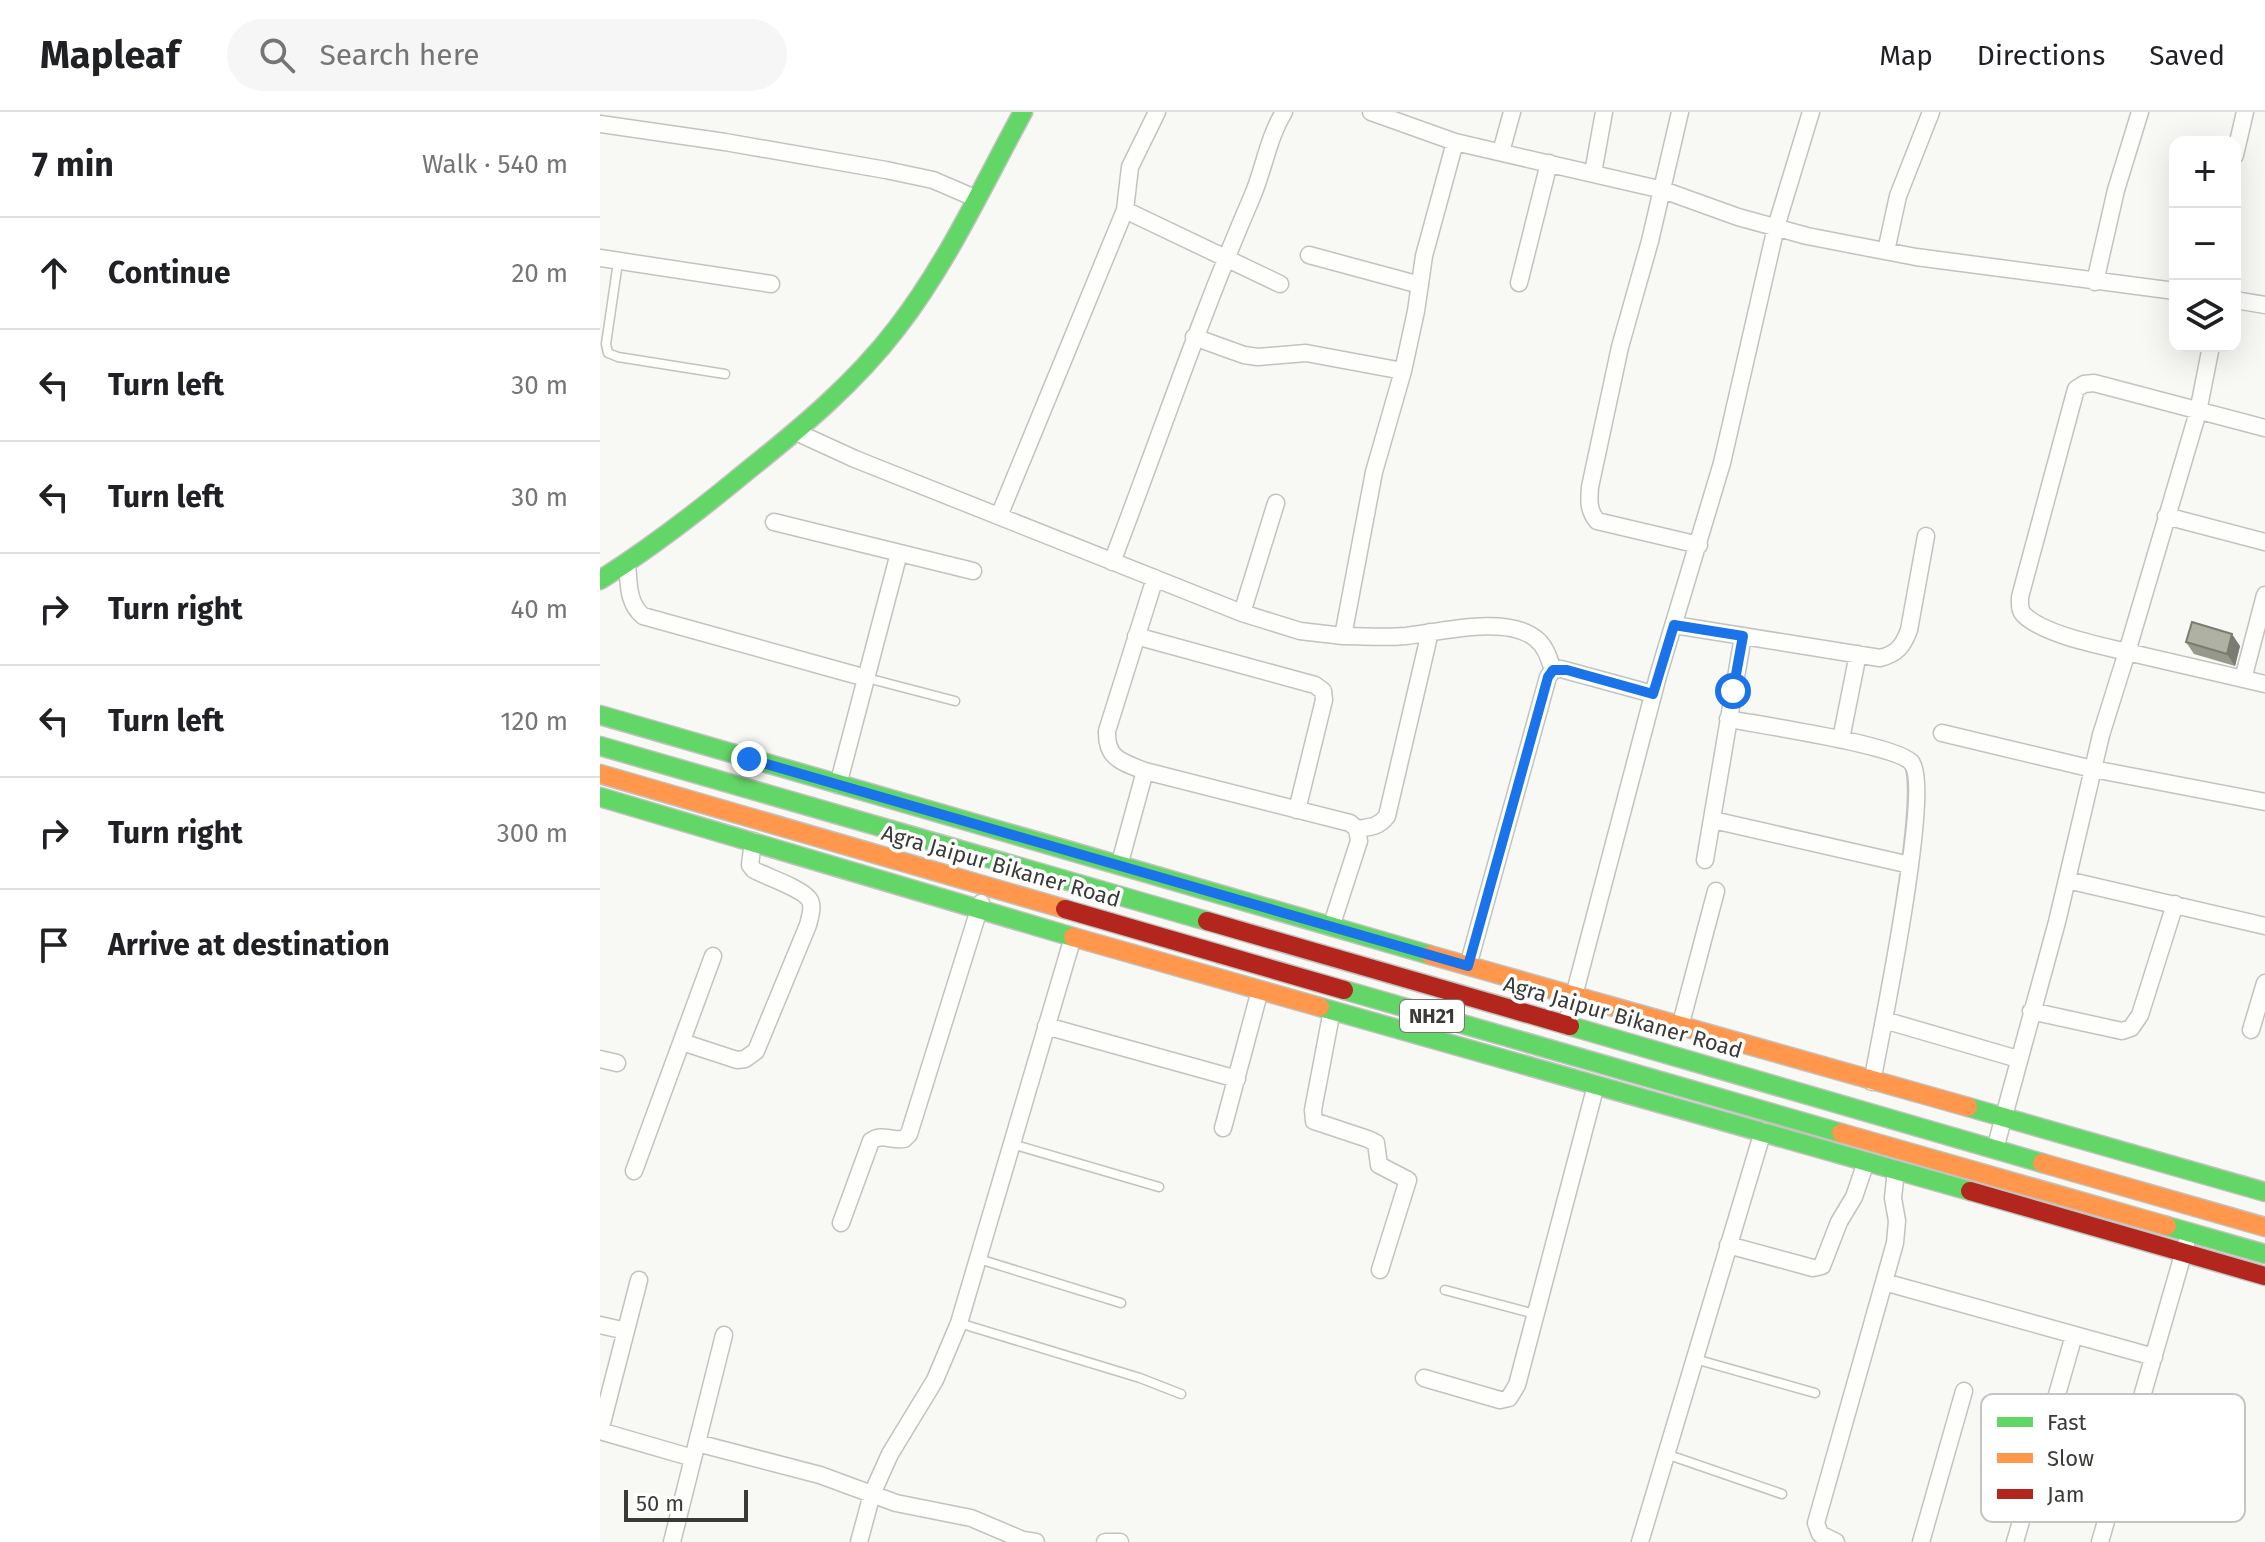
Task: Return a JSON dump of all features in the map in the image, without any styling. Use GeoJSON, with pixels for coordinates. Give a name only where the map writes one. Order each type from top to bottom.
{"type":"FeatureCollection","features":[{"type":"Feature","properties":{"kind":"main road"},"geometry":{"type":"LineString","coordinates":[[600,580],[707,505],[796,432],[855,377],[898,326],[948,251],[1023,112]]}},
{"type":"Feature","properties":{"kind":"main road"},"geometry":{"type":"LineString","coordinates":[[600,715],[1680,1027],[2265,1192]]}},
{"type":"Feature","properties":{"kind":"main road","name":"Agra Jaipur Bikaner Road"},"geometry":{"type":"LineString","coordinates":[[600,746],[2265,1227]]}},
{"type":"Feature","properties":{"kind":"main road","name":"Agra Jaipur Bikaner Road"},"geometry":{"type":"LineString","coordinates":[[600,774],[2265,1254]]}},
{"type":"Feature","properties":{"kind":"main road"},"geometry":{"type":"LineString","coordinates":[[600,797],[1073,937],[2265,1276]]}},
{"type":"Feature","properties":{"kind":"street"},"geometry":{"type":"LineString","coordinates":[[999,516],[1125,210],[1130,167],[1157,112]]}},
{"type":"Feature","properties":{"kind":"street"},"geometry":{"type":"LineString","coordinates":[[1112,562],[1172,406],[1194,337],[1255,190],[1275,126],[1284,112]]}},
{"type":"Feature","properties":{"kind":"street"},"geometry":{"type":"LineString","coordinates":[[1371,112],[1455,142],[1663,190],[1776,227],[1886,251],[2169,290]]}},
{"type":"Feature","properties":{"kind":"street"},"geometry":{"type":"LineString","coordinates":[[1501,152],[1512,112]]}},
{"type":"Feature","properties":{"kind":"street"},"geometry":{"type":"LineString","coordinates":[[1593,173],[1604,112]]}},
{"type":"Feature","properties":{"kind":"street"},"geometry":{"type":"LineString","coordinates":[[1680,112],[1663,190],[1620,347],[1589,503],[1591,514],[1597,521],[1699,545]]}},
{"type":"Feature","properties":{"kind":"street"},"geometry":{"type":"LineString","coordinates":[[1566,1026],[1653,694],[1722,463],[1776,227],[1811,112]]}},
{"type":"Feature","properties":{"kind":"street"},"geometry":{"type":"LineString","coordinates":[[1886,251],[1898,196],[1931,112]]}},
{"type":"Feature","properties":{"kind":"street"},"geometry":{"type":"LineString","coordinates":[[2095,282],[2116,190],[2140,112]]}},
{"type":"Feature","properties":{"kind":"street"},"geometry":{"type":"LineString","coordinates":[[2239,136],[2245,112]]}},
{"type":"Feature","properties":{"kind":"street"},"geometry":{"type":"LineString","coordinates":[[600,124],[886,170],[933,180],[975,198]]}},
{"type":"Feature","properties":{"kind":"street"},"geometry":{"type":"LineString","coordinates":[[1343,636],[1374,472],[1403,371],[1424,256],[1455,142]]}},
{"type":"Feature","properties":{"kind":"street"},"geometry":{"type":"LineString","coordinates":[[1519,283],[1549,163]]}},
{"type":"Feature","properties":{"kind":"street"},"geometry":{"type":"LineString","coordinates":[[1125,210],[1280,284]]}},
{"type":"Feature","properties":{"kind":"street"},"geometry":{"type":"LineString","coordinates":[[1309,255],[1420,285]]}},
{"type":"Feature","properties":{"kind":"street"},"geometry":{"type":"LineString","coordinates":[[600,258],[771,284]]}},
{"type":"Feature","properties":{"kind":"street"},"geometry":{"type":"LineString","coordinates":[[2241,301],[2265,305]]}},
{"type":"Feature","properties":{"kind":"street"},"geometry":{"type":"LineString","coordinates":[[1194,337],[1244,355],[1258,357],[1306,353],[1403,371]]}},
{"type":"Feature","properties":{"kind":"street"},"geometry":{"type":"LineString","coordinates":[[1995,1149],[2067,880],[2101,735],[2198,412],[2210,352]]}},
{"type":"Feature","properties":{"kind":"street"},"geometry":{"type":"LineString","coordinates":[[2265,428],[2094,383],[2076,389],[2020,608],[2025,616],[2064,636],[2265,684]]}},
{"type":"Feature","properties":{"kind":"street"},"geometry":{"type":"LineString","coordinates":[[796,432],[855,459],[1242,613],[1300,631],[1343,636],[1404,636],[1471,626],[1519,630],[1533,635],[1541,643],[1553,670]]}},
{"type":"Feature","properties":{"kind":"street"},"geometry":{"type":"LineString","coordinates":[[1242,613],[1276,503]]}},
{"type":"Feature","properties":{"kind":"street"},"geometry":{"type":"LineString","coordinates":[[2166,516],[2265,542]]}},
{"type":"Feature","properties":{"kind":"street"},"geometry":{"type":"LineString","coordinates":[[774,522],[973,571]]}},
{"type":"Feature","properties":{"kind":"street"},"geometry":{"type":"LineString","coordinates":[[1674,625],[1880,658],[1894,654],[1904,644],[1926,536]]}},
{"type":"Feature","properties":{"kind":"street"},"geometry":{"type":"LineString","coordinates":[[838,785],[899,553]]}},
{"type":"Feature","properties":{"kind":"street"},"geometry":{"type":"LineString","coordinates":[[627,563],[630,599],[634,609],[643,616],[866,678]]}},
{"type":"Feature","properties":{"kind":"street"},"geometry":{"type":"LineString","coordinates":[[1155,578],[1107,731],[1106,743],[1112,754],[1122,762],[1145,771],[1350,823],[1357,829],[1359,841],[1331,927]]}},
{"type":"Feature","properties":{"kind":"street"},"geometry":{"type":"LineString","coordinates":[[2243,679],[2265,595]]}},
{"type":"Feature","properties":{"kind":"street"},"geometry":{"type":"LineString","coordinates":[[1357,829],[1382,823],[1387,816],[1430,632]]}},
{"type":"Feature","properties":{"kind":"street"},"geometry":{"type":"LineString","coordinates":[[1136,636],[1315,685],[1323,691],[1324,700],[1297,810]]}},
{"type":"Feature","properties":{"kind":"street"},"geometry":{"type":"LineString","coordinates":[[1705,860],[1743,636]]}},
{"type":"Feature","properties":{"kind":"street"},"geometry":{"type":"LineString","coordinates":[[1841,739],[1858,654]]}},
{"type":"Feature","properties":{"kind":"street"},"geometry":{"type":"LineString","coordinates":[[1553,670],[1567,670],[1653,694]]}},
{"type":"Feature","properties":{"kind":"street"},"geometry":{"type":"LineString","coordinates":[[1468,966],[1548,677],[1553,670]]}},
{"type":"Feature","properties":{"kind":"street"},"geometry":{"type":"LineString","coordinates":[[1728,719],[1841,739],[1911,761],[1915,769],[1917,795],[1910,865],[1872,1082]]}},
{"type":"Feature","properties":{"kind":"street"},"geometry":{"type":"LineString","coordinates":[[1942,733],[2093,769],[2265,802]]}},
{"type":"Feature","properties":{"kind":"street"},"geometry":{"type":"LineString","coordinates":[[1119,866],[1145,771]]}},
{"type":"Feature","properties":{"kind":"street"},"geometry":{"type":"LineString","coordinates":[[1713,820],[1910,865]]}},
{"type":"Feature","properties":{"kind":"street"},"geometry":{"type":"LineString","coordinates":[[682,1042],[737,1060],[745,1059],[756,1051],[808,925],[812,908],[809,899],[750,865],[753,841]]}},
{"type":"Feature","properties":{"kind":"street"},"geometry":{"type":"LineString","coordinates":[[2067,880],[2265,926]]}},
{"type":"Feature","properties":{"kind":"street"},"geometry":{"type":"LineString","coordinates":[[841,1223],[871,1141],[884,1137],[904,1139],[909,1134],[988,887]]}},
{"type":"Feature","properties":{"kind":"street"},"geometry":{"type":"LineString","coordinates":[[1680,1027],[1716,891]]}},
{"type":"Feature","properties":{"kind":"street"},"geometry":{"type":"LineString","coordinates":[[2031,1011],[2122,1031],[2131,1028],[2140,1015],[2175,904]]}},
{"type":"Feature","properties":{"kind":"street"},"geometry":{"type":"LineString","coordinates":[[859,1542],[872,1494],[899,1439],[935,1380],[959,1323],[1073,937]]}},
{"type":"Feature","properties":{"kind":"street"},"geometry":{"type":"LineString","coordinates":[[634,1171],[713,956]]}},
{"type":"Feature","properties":{"kind":"street"},"geometry":{"type":"LineString","coordinates":[[2251,1030],[2265,983]]}},
{"type":"Feature","properties":{"kind":"street"},"geometry":{"type":"LineString","coordinates":[[1223,1128],[1260,990]]}},
{"type":"Feature","properties":{"kind":"street"},"geometry":{"type":"LineString","coordinates":[[1332,1010],[1313,1110],[1314,1121],[1376,1143],[1379,1165],[1408,1180],[1380,1270]]}},
{"type":"Feature","properties":{"kind":"street"},"geometry":{"type":"LineString","coordinates":[[1884,1020],[2018,1059]]}},
{"type":"Feature","properties":{"kind":"street"},"geometry":{"type":"LineString","coordinates":[[1046,1026],[1237,1079]]}},
{"type":"Feature","properties":{"kind":"street"},"geometry":{"type":"LineString","coordinates":[[600,1059],[617,1063]]}},
{"type":"Feature","properties":{"kind":"street"},"geometry":{"type":"LineString","coordinates":[[1424,1378],[1500,1400],[1509,1398],[1517,1385],[1596,1085]]}},
{"type":"Feature","properties":{"kind":"street"},"geometry":{"type":"LineString","coordinates":[[1640,1542],[1763,1131]]}},
{"type":"Feature","properties":{"kind":"street"},"geometry":{"type":"LineString","coordinates":[[1728,1245],[1813,1268],[1822,1266],[1839,1222],[1854,1197],[1866,1162]]}},
{"type":"Feature","properties":{"kind":"street"},"geometry":{"type":"LineString","coordinates":[[1836,1542],[1820,1534],[1816,1523],[1898,1231],[1893,1198],[1896,1170]]}},
{"type":"Feature","properties":{"kind":"street"},"geometry":{"type":"LineString","coordinates":[[2143,1394],[2190,1233]]}},
{"type":"Feature","properties":{"kind":"street"},"geometry":{"type":"LineString","coordinates":[[639,1280],[600,1431],[820,1475],[896,1503],[971,1518],[1023,1540],[1036,1542]]}},
{"type":"Feature","properties":{"kind":"street"},"geometry":{"type":"LineString","coordinates":[[1884,1282],[2154,1357]]}},
{"type":"Feature","properties":{"kind":"street"},"geometry":{"type":"LineString","coordinates":[[600,1325],[626,1331]]}},
{"type":"Feature","properties":{"kind":"street"},"geometry":{"type":"LineString","coordinates":[[677,1541],[695,1451],[724,1335]]}},
{"type":"Feature","properties":{"kind":"street"},"geometry":{"type":"LineString","coordinates":[[2058,1394],[2074,1335]]}},
{"type":"Feature","properties":{"kind":"street"},"geometry":{"type":"LineString","coordinates":[[1921,1542],[1964,1391]]}},
{"type":"Feature","properties":{"kind":"street"},"geometry":{"type":"LineString","coordinates":[[2015,1542],[2021,1522]]}},
{"type":"Feature","properties":{"kind":"street"},"geometry":{"type":"LineString","coordinates":[[2100,1542],[2106,1522]]}},
{"type":"Feature","properties":{"kind":"street"},"geometry":{"type":"LineString","coordinates":[[1105,1542],[1120,1542]]}},
{"type":"Feature","properties":{"kind":"lane"},"geometry":{"type":"LineString","coordinates":[[619,261],[606,344],[608,353],[725,374]]}},
{"type":"Feature","properties":{"kind":"lane"},"geometry":{"type":"LineString","coordinates":[[866,678],[955,701]]}},
{"type":"Feature","properties":{"kind":"lane"},"geometry":{"type":"LineString","coordinates":[[1012,1144],[1159,1187]]}},
{"type":"Feature","properties":{"kind":"lane"},"geometry":{"type":"LineString","coordinates":[[978,1259],[1121,1303]]}},
{"type":"Feature","properties":{"kind":"lane"},"geometry":{"type":"LineString","coordinates":[[1445,1290],[1535,1314]]}},
{"type":"Feature","properties":{"kind":"lane"},"geometry":{"type":"LineString","coordinates":[[959,1323],[1140,1378],[1181,1394]]}},
{"type":"Feature","properties":{"kind":"lane"},"geometry":{"type":"LineString","coordinates":[[1695,1359],[1815,1393]]}},
{"type":"Feature","properties":{"kind":"lane"},"geometry":{"type":"LineString","coordinates":[[1666,1454],[1782,1494]]}},
{"type":"Feature","properties":{"kind":"building"},"geometry":{"type":"Polygon","coordinates":[[[2192,622],[2232,634],[2227,654],[2186,642],[2192,622]]]}},
{"type":"Feature","properties":{"kind":"traffic: fast"},"geometry":{"type":"LineString","coordinates":[[600,580],[729,486],[807,421],[863,368],[897,328],[933,277],[1023,112]]}},
{"type":"Feature","properties":{"kind":"traffic: fast"},"geometry":{"type":"LineString","coordinates":[[600,715],[1430,955]]}},
{"type":"Feature","properties":{"kind":"traffic: fast"},"geometry":{"type":"LineString","coordinates":[[600,746],[1207,921]]}},
{"type":"Feature","properties":{"kind":"traffic: fast"},"geometry":{"type":"LineString","coordinates":[[600,797],[1073,937]]}},
{"type":"Feature","properties":{"kind":"traffic: fast"},"geometry":{"type":"LineString","coordinates":[[1344,990],[1841,1133]]}},
{"type":"Feature","properties":{"kind":"traffic: fast"},"geometry":{"type":"LineString","coordinates":[[1320,1007],[1970,1191]]}},
{"type":"Feature","properties":{"kind":"traffic: fast"},"geometry":{"type":"LineString","coordinates":[[1570,1026],[2042,1163]]}},
{"type":"Feature","properties":{"kind":"traffic: fast"},"geometry":{"type":"LineString","coordinates":[[1968,1107],[2265,1192]]}},
{"type":"Feature","properties":{"kind":"traffic: fast"},"geometry":{"type":"LineString","coordinates":[[2167,1226],[2265,1254]]}},
{"type":"Feature","properties":{"kind":"traffic: slow"},"geometry":{"type":"LineString","coordinates":[[600,774],[1065,909]]}},
{"type":"Feature","properties":{"kind":"traffic: slow"},"geometry":{"type":"LineString","coordinates":[[1073,937],[1320,1007]]}},
{"type":"Feature","properties":{"kind":"traffic: slow"},"geometry":{"type":"LineString","coordinates":[[1430,955],[1968,1107]]}},
{"type":"Feature","properties":{"kind":"traffic: slow"},"geometry":{"type":"LineString","coordinates":[[1841,1133],[2167,1226]]}},
{"type":"Feature","properties":{"kind":"traffic: slow"},"geometry":{"type":"LineString","coordinates":[[2042,1163],[2265,1227]]}},
{"type":"Feature","properties":{"kind":"traffic: jam"},"geometry":{"type":"LineString","coordinates":[[1065,909],[1344,990]]}},
{"type":"Feature","properties":{"kind":"traffic: jam"},"geometry":{"type":"LineString","coordinates":[[1207,921],[1570,1026]]}},
{"type":"Feature","properties":{"kind":"traffic: jam"},"geometry":{"type":"LineString","coordinates":[[1970,1191],[2265,1276]]}},
{"type":"Feature","properties":{"kind":"route"},"geometry":{"type":"LineString","coordinates":[[749,759],[1468,966],[1548,677],[1553,670],[1567,670],[1653,694],[1674,625],[1743,636],[1733,691]]}}]}
